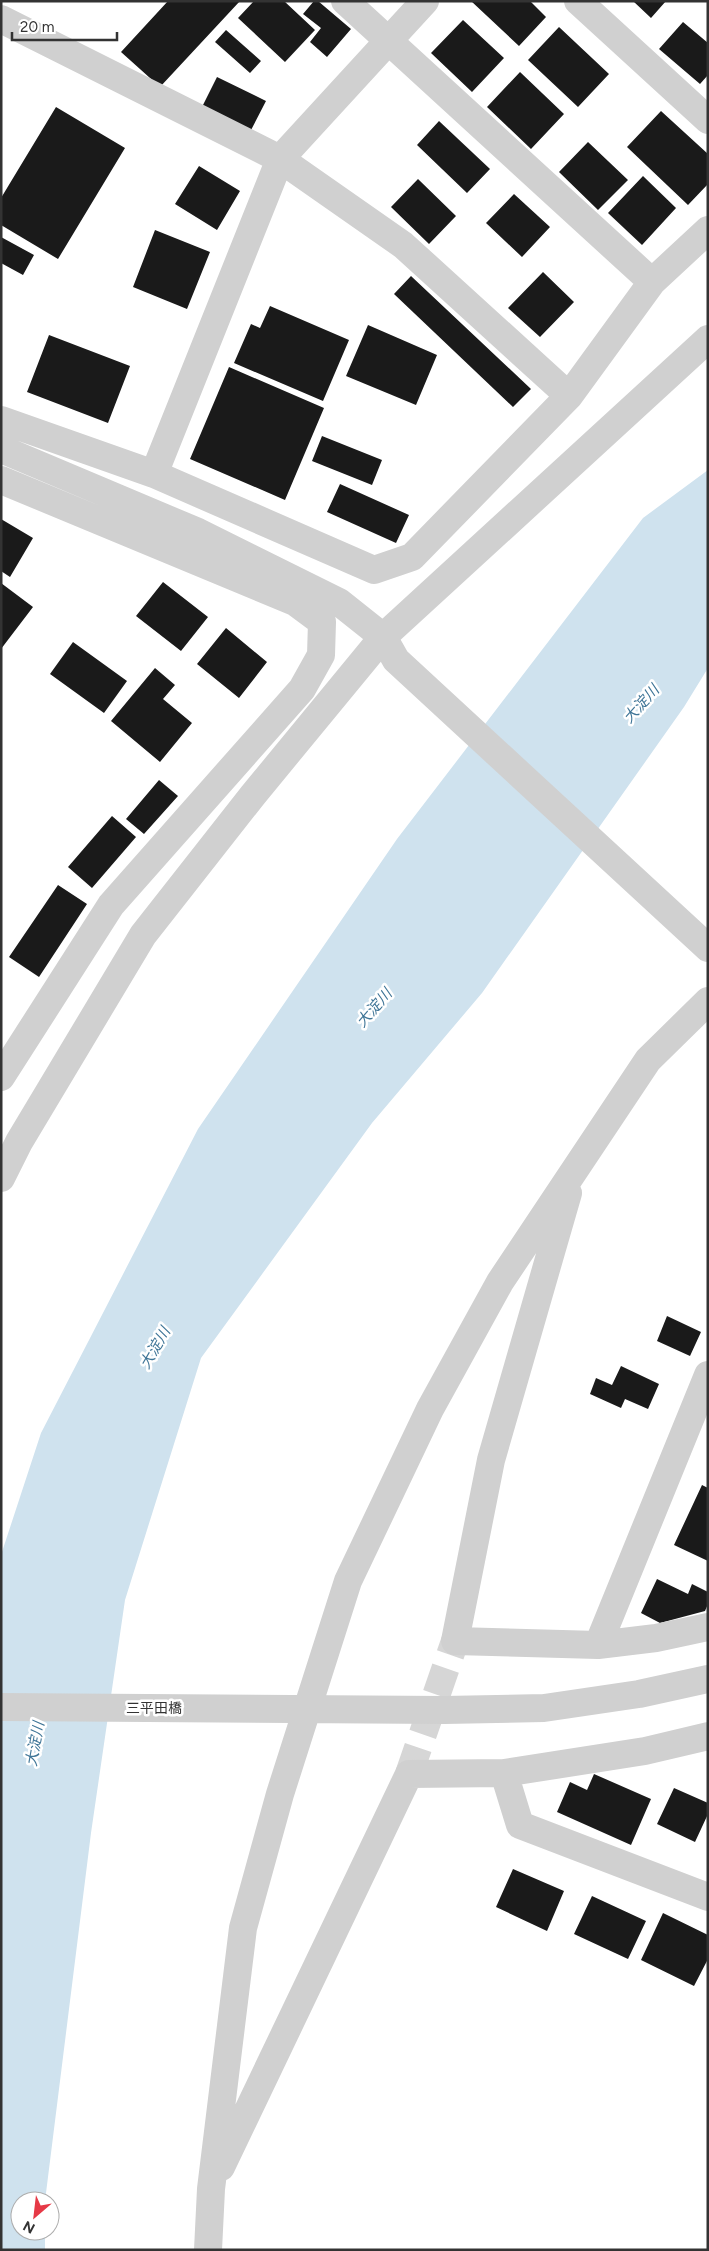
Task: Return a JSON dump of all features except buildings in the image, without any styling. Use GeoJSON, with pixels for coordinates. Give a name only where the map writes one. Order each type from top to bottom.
{"type":"FeatureCollection","features":[{"type":"Feature","properties":{"kind":"street"},"geometry":{"type":"LineString","coordinates":[[345,1],[652,282]]}},
{"type":"Feature","properties":{"kind":"street"},"geometry":{"type":"LineString","coordinates":[[154,474],[280,159],[425,1]]}},
{"type":"Feature","properties":{"kind":"street"},"geometry":{"type":"LineString","coordinates":[[578,1],[708,120]]}},
{"type":"Feature","properties":{"kind":"street"},"geometry":{"type":"LineString","coordinates":[[1,19],[280,159],[403,245],[569,396]]}},
{"type":"Feature","properties":{"kind":"street"},"geometry":{"type":"LineString","coordinates":[[1,420],[154,474],[374,570],[412,557],[569,396],[652,282],[708,230]]}},
{"type":"Feature","properties":{"kind":"street"},"geometry":{"type":"LineString","coordinates":[[1,1178],[19,1142],[143,936],[253,795],[389,648],[708,339]]}},
{"type":"Feature","properties":{"kind":"street"},"geometry":{"type":"LineString","coordinates":[[1,449],[225,545],[339,602],[708,948]]}},
{"type":"Feature","properties":{"kind":"street"},"geometry":{"type":"LineString","coordinates":[[1,480],[295,602],[322,622],[322,655],[302,689],[111,905],[1,1076]]}},
{"type":"Feature","properties":{"kind":"street"},"geometry":{"type":"LineString","coordinates":[[208,2250],[211,2188],[243,1928],[306,1708],[348,1581],[430,1409],[500,1282],[578,1162],[648,1060],[708,1001]]}},
{"type":"Feature","properties":{"kind":"street"},"geometry":{"type":"LineString","coordinates":[[578,1162],[533,1308],[491,1460],[455,1641],[598,1645],[656,1638],[708,1627]]}},
{"type":"Feature","properties":{"kind":"street"},"geometry":{"type":"LineString","coordinates":[[598,1645],[708,1374]]}},
{"type":"Feature","properties":{"kind":"street","name":"三平田橋"},"geometry":{"type":"LineString","coordinates":[[1,1707],[444,1710],[544,1708],[639,1694],[708,1679]]}},
{"type":"Feature","properties":{"kind":"street"},"geometry":{"type":"LineString","coordinates":[[211,2188],[409,1774],[504,1773],[645,1751],[708,1736]]}},
{"type":"Feature","properties":{"kind":"street"},"geometry":{"type":"LineString","coordinates":[[504,1773],[520,1825],[708,1897]]}},
{"type":"Feature","properties":{"kind":"water","name":"大淀川"},"geometry":{"type":"Polygon","coordinates":[[[708,470],[708,668],[684,707],[482,993],[372,1123],[201,1358],[125,1600],[91,1833],[46,2191],[10,2191],[10,2241],[45,2241],[45,2250],[1,2250],[1,1555],[41,1433],[198,1129],[397,839],[643,518],[708,470]]]}},
{"type":"Feature","properties":{"kind":"tunnel"},"geometry":{"type":"LineString","coordinates":[[409,1774],[455,1641]]}}]}
